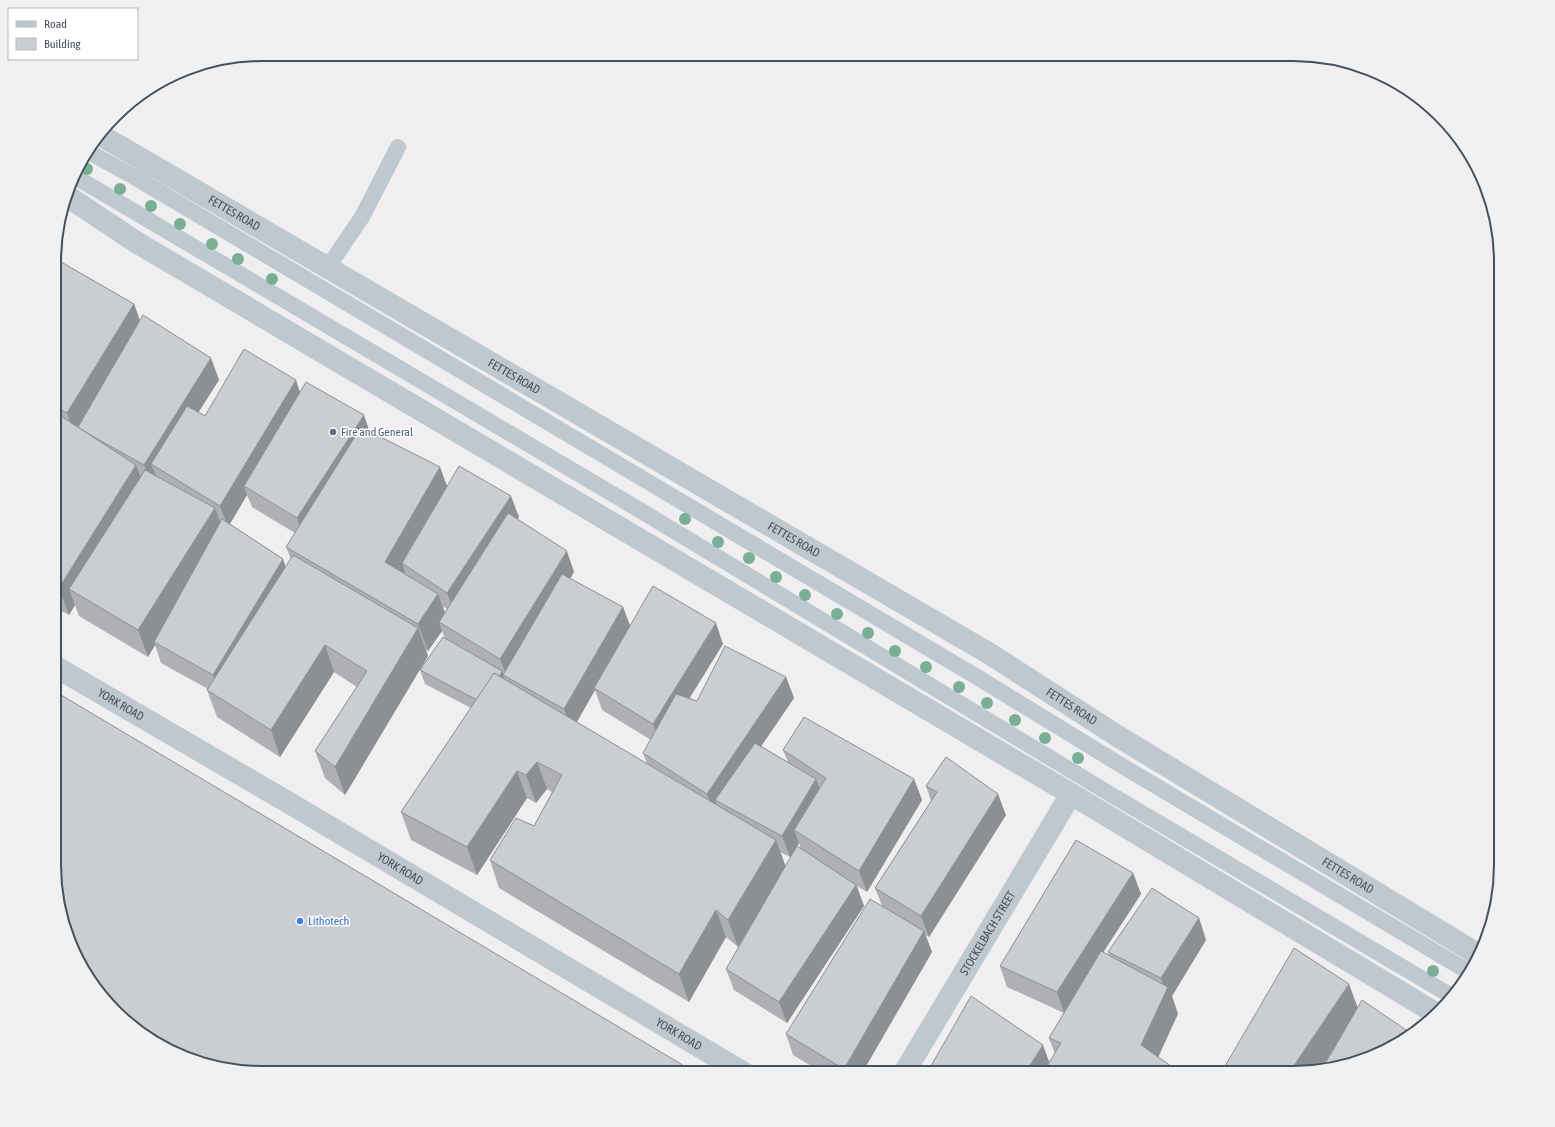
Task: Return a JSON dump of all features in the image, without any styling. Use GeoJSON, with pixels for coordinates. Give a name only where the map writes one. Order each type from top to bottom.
{"type":"FeatureCollection","features":[{"type":"Feature","properties":{"kind":"street"},"geometry":{"type":"LineString","coordinates":[[114,126],[158,157],[169,175]]}},
{"type":"Feature","properties":{"kind":"street","name":"FETTES ROAD"},"geometry":{"type":"LineString","coordinates":[[105,138],[990,654],[1118,737],[1474,952]]}},
{"type":"Feature","properties":{"kind":"street"},"geometry":{"type":"LineString","coordinates":[[72,198],[136,242],[1071,794],[1431,1011]]}},
{"type":"Feature","properties":{"kind":"street","name":"YORK ROAD"},"geometry":{"type":"LineString","coordinates":[[61,670],[292,804],[732,1066]]}},
{"type":"Feature","properties":{"kind":"street","name":"STOCKELBACH STREET"},"geometry":{"type":"LineString","coordinates":[[908,1066],[1071,794]]}},
{"type":"Feature","properties":{"kind":"lane"},"geometry":{"type":"LineString","coordinates":[[328,267],[362,217],[398,147]]}},
{"type":"Feature","properties":{"kind":"lane"},"geometry":{"type":"LineString","coordinates":[[93,154],[977,677],[1124,767],[1465,969]]}},
{"type":"Feature","properties":{"kind":"lane"},"geometry":{"type":"LineString","coordinates":[[79,180],[650,516],[1110,794],[1447,994]]}},
{"type":"Feature","properties":{"kind":"building"},"geometry":{"type":"Polygon","coordinates":[[[61,262],[134,304],[67,413],[61,410],[61,262]]]}},
{"type":"Feature","properties":{"kind":"building"},"geometry":{"type":"Polygon","coordinates":[[[143,315],[211,358],[144,465],[78,427],[143,315]]]}},
{"type":"Feature","properties":{"kind":"building"},"geometry":{"type":"Polygon","coordinates":[[[244,349],[296,380],[220,506],[151,464],[187,406],[205,416],[244,349]]]}},
{"type":"Feature","properties":{"kind":"building"},"geometry":{"type":"Polygon","coordinates":[[[306,382],[364,415],[297,518],[244,486],[306,382]]]}},
{"type":"Feature","properties":{"kind":"building"},"geometry":{"type":"Polygon","coordinates":[[[61,416],[136,465],[61,585],[61,416]]]}},
{"type":"Feature","properties":{"kind":"building"},"geometry":{"type":"Polygon","coordinates":[[[361,427],[440,467],[385,562],[438,594],[418,624],[286,547],[361,427]]]}},
{"type":"Feature","properties":{"kind":"building"},"geometry":{"type":"Polygon","coordinates":[[[459,466],[511,496],[447,593],[402,563],[459,466]]]}},
{"type":"Feature","properties":{"kind":"building"},"geometry":{"type":"Polygon","coordinates":[[[145,470],[215,508],[138,630],[69,589],[145,470]]]}},
{"type":"Feature","properties":{"kind":"building"},"geometry":{"type":"Polygon","coordinates":[[[508,513],[567,551],[500,659],[439,622],[508,513]]]}},
{"type":"Feature","properties":{"kind":"building"},"geometry":{"type":"Polygon","coordinates":[[[222,519],[283,559],[213,675],[154,642],[222,519]]]}},
{"type":"Feature","properties":{"kind":"building"},"geometry":{"type":"Polygon","coordinates":[[[293,555],[418,628],[335,767],[315,751],[367,671],[325,645],[271,730],[207,690],[293,555]]]}},
{"type":"Feature","properties":{"kind":"building"},"geometry":{"type":"Polygon","coordinates":[[[562,574],[623,607],[564,709],[503,675],[562,574]]]}},
{"type":"Feature","properties":{"kind":"building"},"geometry":{"type":"Polygon","coordinates":[[[653,586],[716,623],[653,724],[594,688],[653,586]]]}},
{"type":"Feature","properties":{"kind":"building"},"geometry":{"type":"Polygon","coordinates":[[[443,637],[502,671],[500,676],[494,673],[477,700],[420,670],[443,637]]]}},
{"type":"Feature","properties":{"kind":"building"},"geometry":{"type":"Polygon","coordinates":[[[725,646],[786,677],[707,794],[643,753],[676,694],[697,701],[725,646]]]}},
{"type":"Feature","properties":{"kind":"building"},"geometry":{"type":"Polygon","coordinates":[[[494,673],[776,840],[728,920],[716,910],[679,974],[490,860],[516,818],[534,826],[562,775],[537,762],[526,775],[517,771],[467,847],[401,812],[494,673]]]}},
{"type":"Feature","properties":{"kind":"building"},"geometry":{"type":"Polygon","coordinates":[[[61,695],[684,1066],[249,1066],[210,1059],[185,1051],[161,1039],[129,1016],[111,998],[88,966],[76,942],[68,917],[61,878],[61,695]]]}},
{"type":"Feature","properties":{"kind":"building"},"geometry":{"type":"Polygon","coordinates":[[[804,717],[914,779],[859,871],[794,830],[826,778],[783,750],[804,717]]]}},
{"type":"Feature","properties":{"kind":"building"},"geometry":{"type":"Polygon","coordinates":[[[755,743],[816,779],[782,836],[715,800],[755,743]]]}},
{"type":"Feature","properties":{"kind":"building"},"geometry":{"type":"Polygon","coordinates":[[[946,757],[998,794],[921,916],[875,888],[937,792],[926,786],[946,757]]]}},
{"type":"Feature","properties":{"kind":"building"},"geometry":{"type":"Polygon","coordinates":[[[1076,840],[1133,873],[1057,992],[1000,966],[1076,840]]]}},
{"type":"Feature","properties":{"kind":"building"},"geometry":{"type":"Polygon","coordinates":[[[797,846],[856,885],[779,1002],[726,969],[797,846]]]}},
{"type":"Feature","properties":{"kind":"building"},"geometry":{"type":"Polygon","coordinates":[[[1152,888],[1199,918],[1161,978],[1108,952],[1152,888]]]}},
{"type":"Feature","properties":{"kind":"building"},"geometry":{"type":"Polygon","coordinates":[[[870,899],[924,931],[846,1066],[839,1066],[786,1034],[870,899]]]}},
{"type":"Feature","properties":{"kind":"building"},"geometry":{"type":"Polygon","coordinates":[[[1294,948],[1349,984],[1294,1066],[1225,1066],[1294,948]]]}},
{"type":"Feature","properties":{"kind":"building"},"geometry":{"type":"Polygon","coordinates":[[[1101,951],[1168,987],[1141,1045],[1171,1066],[1047,1066],[1061,1043],[1049,1038],[1101,951]]]}},
{"type":"Feature","properties":{"kind":"building"},"geometry":{"type":"Polygon","coordinates":[[[971,996],[1043,1045],[1030,1066],[931,1066],[971,996]]]}},
{"type":"Feature","properties":{"kind":"building"},"geometry":{"type":"Polygon","coordinates":[[[1362,1000],[1407,1031],[1370,1051],[1345,1059],[1325,1063],[1362,1000]]]}},
{"type":"Feature","properties":{"kind":"place","name":"Fire and General"},"geometry":{"type":"Point","coordinates":[333,432]}},
{"type":"Feature","properties":{"kind":"place","name":"Lithotech"},"geometry":{"type":"Point","coordinates":[300,921]}}]}
